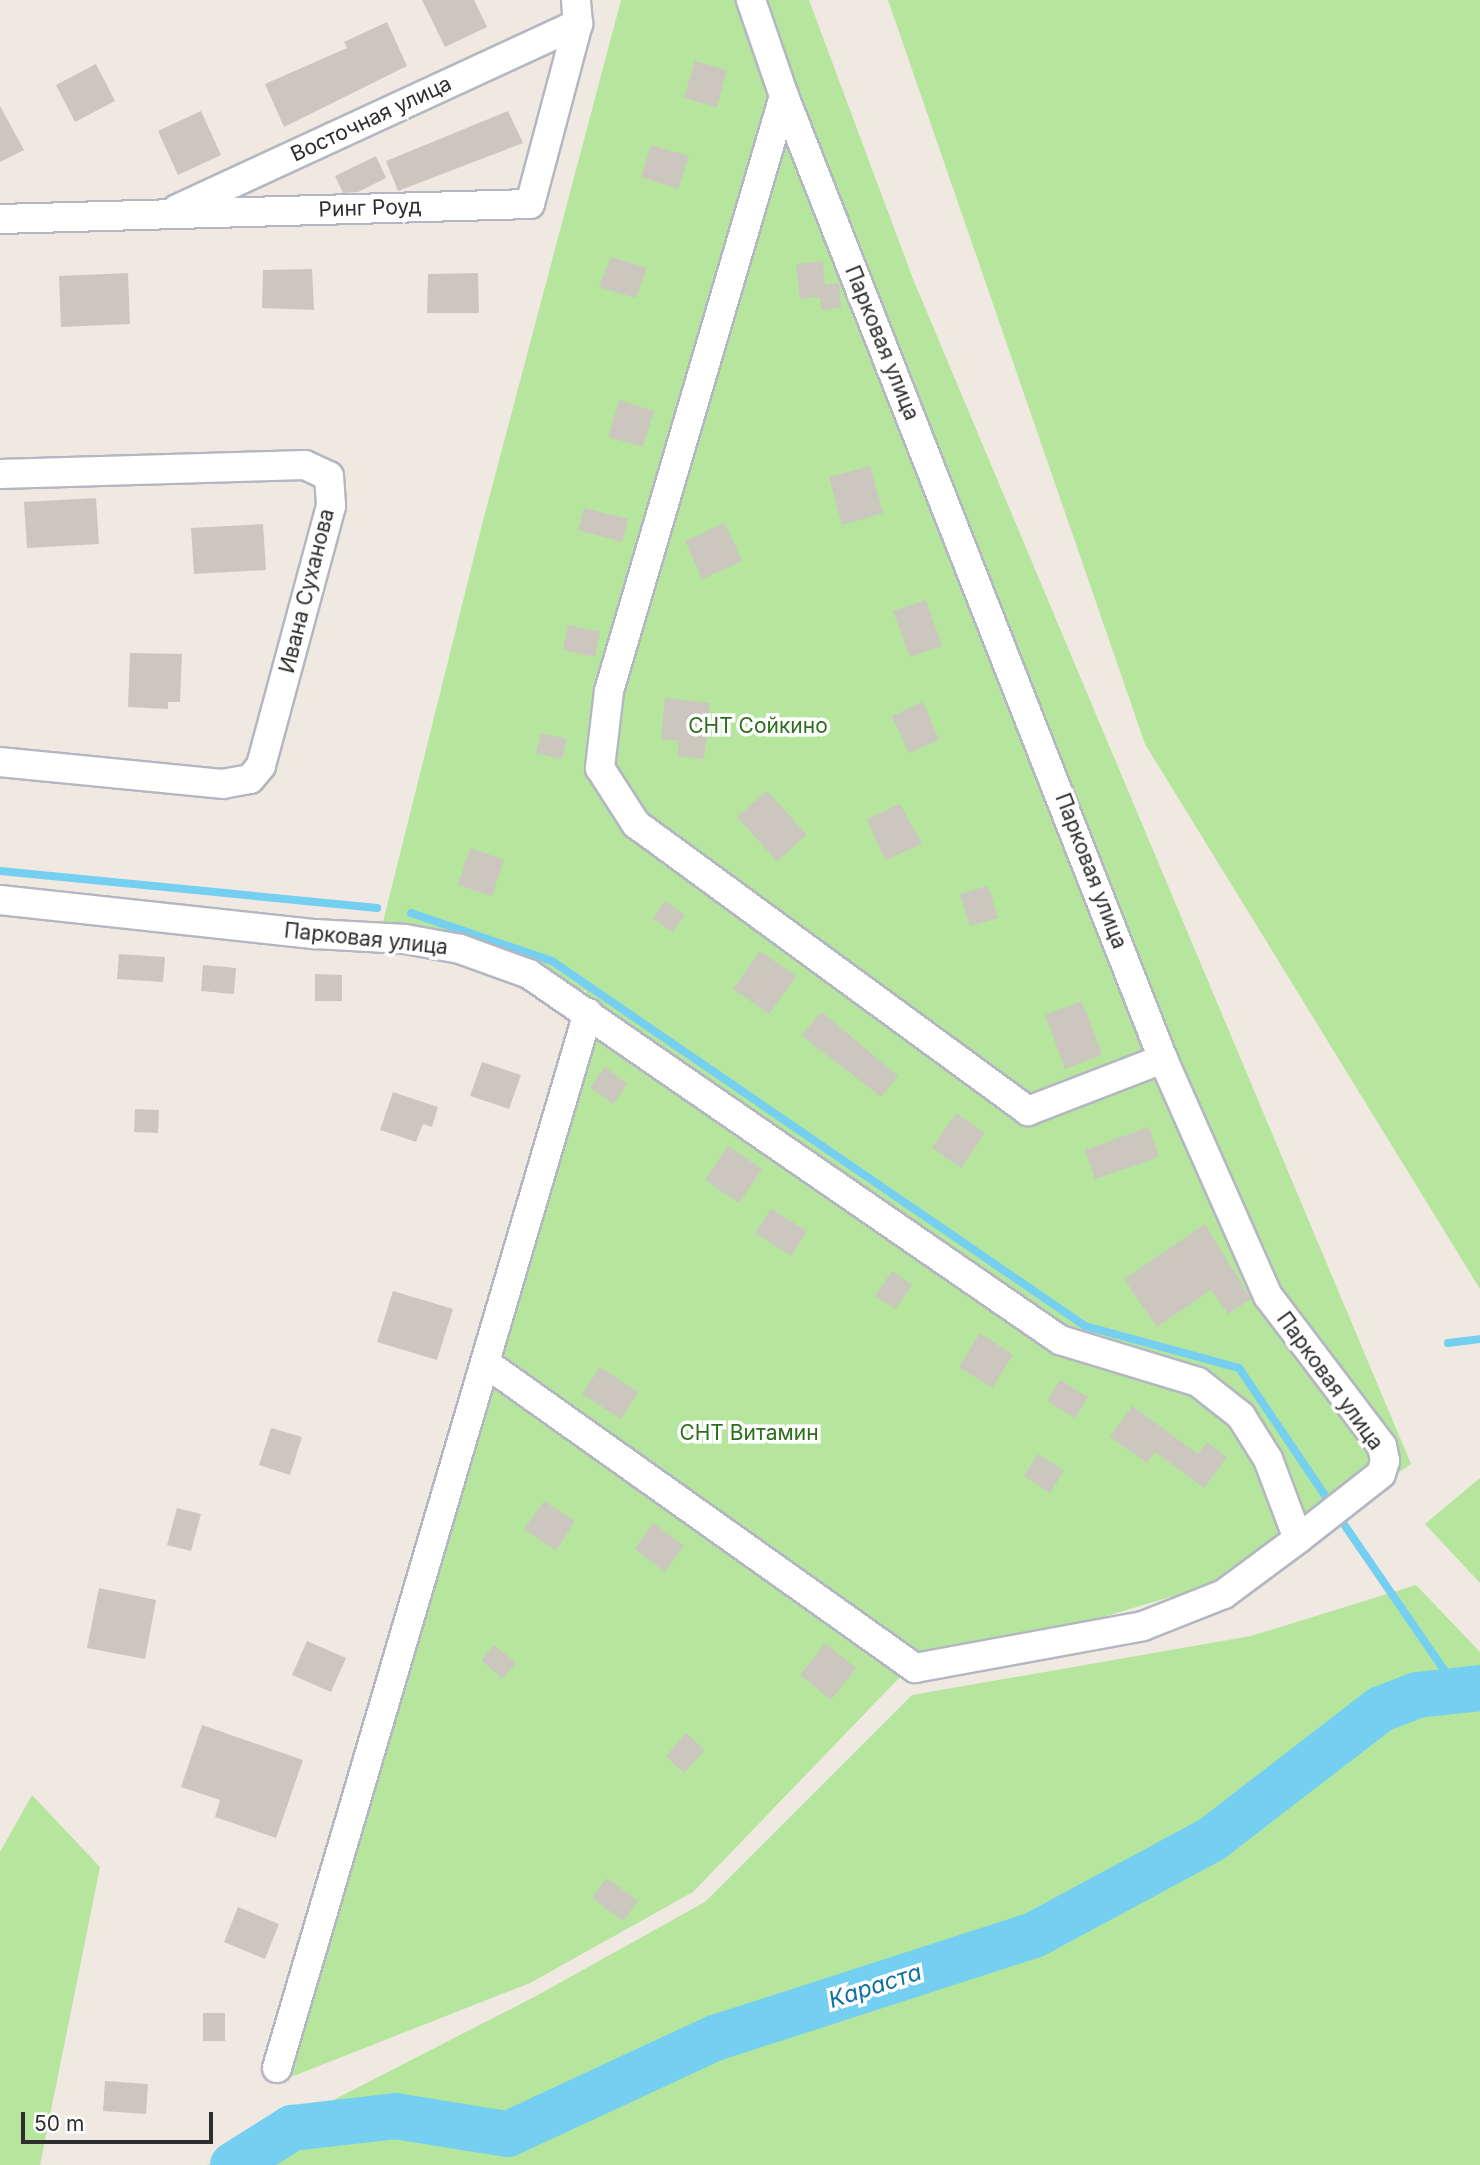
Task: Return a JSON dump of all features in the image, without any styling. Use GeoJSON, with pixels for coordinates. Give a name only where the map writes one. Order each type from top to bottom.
{"type":"FeatureCollection","features":[{"type":"Feature","properties":{"kind":"street","name":"Парковая улица"},"geometry":{"type":"LineString","coordinates":[[0,901],[405,939],[460,949],[528,974],[1060,1340],[1198,1382],[1241,1416],[1268,1458],[1298,1539],[1381,1474],[1385,1461],[1382,1446],[1268,1296],[1163,1059],[784,96],[751,0]]}},
{"type":"Feature","properties":{"kind":"street","name":"Ринг Роуд"},"geometry":{"type":"LineString","coordinates":[[0,219],[530,204],[577,12]]}},
{"type":"Feature","properties":{"kind":"street","name":"Восточная улица"},"geometry":{"type":"LineString","coordinates":[[165,214],[577,12]]}},
{"type":"Feature","properties":{"kind":"street"},"geometry":{"type":"LineString","coordinates":[[784,96],[609,691],[600,768],[636,824],[1028,1111],[1163,1059]]}},
{"type":"Feature","properties":{"kind":"street","name":"Ивана Суханова"},"geometry":{"type":"LineString","coordinates":[[0,474],[305,465],[329,476],[331,506],[261,766],[250,779],[223,784],[0,762]]}},
{"type":"Feature","properties":{"kind":"street"},"geometry":{"type":"LineString","coordinates":[[277,2068],[588,1013]]}},
{"type":"Feature","properties":{"kind":"street"},"geometry":{"type":"LineString","coordinates":[[487,1363],[915,1668],[1143,1626],[1224,1594],[1298,1539]]}},
{"type":"Feature","properties":{"kind":"green space"},"geometry":{"type":"Polygon","coordinates":[[[621,0],[809,0],[913,279],[1411,1464],[1257,1571],[899,1678],[693,1892],[530,1983],[273,2084],[497,1270],[586,991],[383,922],[483,521],[621,0]]]}},
{"type":"Feature","properties":{"kind":"green space"},"geometry":{"type":"Polygon","coordinates":[[[888,0],[1480,0],[1480,1289],[1145,744],[888,0]]]}},
{"type":"Feature","properties":{"kind":"green space"},"geometry":{"type":"Polygon","coordinates":[[[1480,1478],[1480,1583],[1425,1524],[1480,1478]]]}},
{"type":"Feature","properties":{"kind":"green space"},"geometry":{"type":"Polygon","coordinates":[[[1416,1585],[1480,1652],[1480,2165],[207,2165],[536,1996],[705,1902],[912,1695],[1251,1636],[1416,1585]]]}},
{"type":"Feature","properties":{"kind":"green space"},"geometry":{"type":"Polygon","coordinates":[[[32,1795],[100,1867],[40,2165],[0,2165],[0,1852],[32,1795]]]}},
{"type":"Feature","properties":{"kind":"building"},"geometry":{"type":"Polygon","coordinates":[[[422,0],[474,0],[487,27],[445,47],[422,0]]]}},
{"type":"Feature","properties":{"kind":"building"},"geometry":{"type":"Polygon","coordinates":[[[387,22],[407,66],[284,127],[265,84],[347,48],[344,42],[387,22]]]}},
{"type":"Feature","properties":{"kind":"building"},"geometry":{"type":"Polygon","coordinates":[[[695,61],[727,70],[717,107],[684,98],[695,61]]]}},
{"type":"Feature","properties":{"kind":"building"},"geometry":{"type":"Polygon","coordinates":[[[96,64],[115,101],[75,122],[56,85],[96,64]]]}},
{"type":"Feature","properties":{"kind":"building"},"geometry":{"type":"Polygon","coordinates":[[[0,106],[24,150],[0,162],[0,106]]]}},
{"type":"Feature","properties":{"kind":"building"},"geometry":{"type":"Polygon","coordinates":[[[201,111],[221,155],[178,175],[158,131],[201,111]]]}},
{"type":"Feature","properties":{"kind":"building"},"geometry":{"type":"Polygon","coordinates":[[[508,111],[523,143],[398,191],[386,161],[508,111]]]}},
{"type":"Feature","properties":{"kind":"building"},"geometry":{"type":"Polygon","coordinates":[[[651,145],[689,156],[678,189],[641,177],[651,145]]]}},
{"type":"Feature","properties":{"kind":"building"},"geometry":{"type":"Polygon","coordinates":[[[376,156],[386,178],[358,192],[343,193],[335,176],[376,156]]]}},
{"type":"Feature","properties":{"kind":"building"},"geometry":{"type":"Polygon","coordinates":[[[611,257],[647,268],[636,298],[599,287],[611,257]]]}},
{"type":"Feature","properties":{"kind":"building"},"geometry":{"type":"Polygon","coordinates":[[[823,261],[825,285],[839,283],[841,308],[821,310],[820,297],[800,299],[796,264],[823,261]]]}},
{"type":"Feature","properties":{"kind":"building"},"geometry":{"type":"Polygon","coordinates":[[[312,269],[314,310],[262,308],[263,270],[312,269]]]}},
{"type":"Feature","properties":{"kind":"building"},"geometry":{"type":"Polygon","coordinates":[[[128,273],[130,324],[61,327],[59,276],[128,273]]]}},
{"type":"Feature","properties":{"kind":"building"},"geometry":{"type":"Polygon","coordinates":[[[478,273],[479,313],[427,313],[428,274],[478,273]]]}},
{"type":"Feature","properties":{"kind":"building"},"geometry":{"type":"Polygon","coordinates":[[[619,400],[654,411],[643,447],[608,437],[619,400]]]}},
{"type":"Feature","properties":{"kind":"building"},"geometry":{"type":"Polygon","coordinates":[[[870,466],[883,513],[842,525],[829,477],[870,466]]]}},
{"type":"Feature","properties":{"kind":"building"},"geometry":{"type":"Polygon","coordinates":[[[96,498],[99,544],[27,548],[24,502],[96,498]]]}},
{"type":"Feature","properties":{"kind":"building"},"geometry":{"type":"Polygon","coordinates":[[[584,508],[628,519],[622,542],[578,530],[584,508]]]}},
{"type":"Feature","properties":{"kind":"building"},"geometry":{"type":"Polygon","coordinates":[[[725,523],[742,561],[702,579],[685,541],[725,523]]]}},
{"type":"Feature","properties":{"kind":"building"},"geometry":{"type":"Polygon","coordinates":[[[263,524],[266,570],[194,574],[191,528],[263,524]]]}},
{"type":"Feature","properties":{"kind":"building"},"geometry":{"type":"Polygon","coordinates":[[[926,600],[942,646],[910,657],[893,611],[926,600]]]}},
{"type":"Feature","properties":{"kind":"building"},"geometry":{"type":"Polygon","coordinates":[[[568,625],[600,632],[595,657],[563,650],[568,625]]]}},
{"type":"Feature","properties":{"kind":"building"},"geometry":{"type":"Polygon","coordinates":[[[130,653],[182,654],[180,702],[168,702],[168,709],[128,707],[130,653]]]}},
{"type":"Feature","properties":{"kind":"building"},"geometry":{"type":"Polygon","coordinates":[[[665,698],[710,703],[704,759],[677,756],[679,741],[661,739],[665,698]]]}},
{"type":"Feature","properties":{"kind":"building"},"geometry":{"type":"Polygon","coordinates":[[[923,702],[939,740],[909,753],[892,716],[923,702]]]}},
{"type":"Feature","properties":{"kind":"building"},"geometry":{"type":"Polygon","coordinates":[[[541,733],[567,739],[562,759],[536,753],[541,733]]]}},
{"type":"Feature","properties":{"kind":"building"},"geometry":{"type":"Polygon","coordinates":[[[767,791],[807,835],[777,861],[737,817],[767,791]]]}},
{"type":"Feature","properties":{"kind":"building"},"geometry":{"type":"Polygon","coordinates":[[[900,804],[922,844],[885,860],[867,819],[900,804]]]}},
{"type":"Feature","properties":{"kind":"building"},"geometry":{"type":"Polygon","coordinates":[[[470,848],[504,860],[492,896],[458,885],[470,848]]]}},
{"type":"Feature","properties":{"kind":"building"},"geometry":{"type":"Polygon","coordinates":[[[988,886],[998,918],[970,926],[960,894],[988,886]]]}},
{"type":"Feature","properties":{"kind":"building"},"geometry":{"type":"Polygon","coordinates":[[[665,901],[685,915],[672,932],[653,918],[665,901]]]}},
{"type":"Feature","properties":{"kind":"building"},"geometry":{"type":"Polygon","coordinates":[[[760,951],[796,976],[769,1014],[733,989],[760,951]]]}},
{"type":"Feature","properties":{"kind":"building"},"geometry":{"type":"Polygon","coordinates":[[[119,954],[165,957],[163,982],[117,979],[119,954]]]}},
{"type":"Feature","properties":{"kind":"building"},"geometry":{"type":"Polygon","coordinates":[[[203,965],[236,968],[234,994],[201,991],[203,965]]]}},
{"type":"Feature","properties":{"kind":"building"},"geometry":{"type":"Polygon","coordinates":[[[315,974],[342,975],[342,1001],[315,1001],[315,974]]]}},
{"type":"Feature","properties":{"kind":"building"},"geometry":{"type":"Polygon","coordinates":[[[1082,1001],[1102,1055],[1065,1069],[1045,1015],[1082,1001]]]}},
{"type":"Feature","properties":{"kind":"building"},"geometry":{"type":"Polygon","coordinates":[[[822,1012],[898,1076],[881,1097],[801,1035],[822,1012]]]}},
{"type":"Feature","properties":{"kind":"building"},"geometry":{"type":"Polygon","coordinates":[[[482,1062],[521,1075],[509,1109],[470,1096],[482,1062]]]}},
{"type":"Feature","properties":{"kind":"building"},"geometry":{"type":"Polygon","coordinates":[[[605,1067],[627,1084],[613,1104],[590,1087],[605,1067]]]}},
{"type":"Feature","properties":{"kind":"building"},"geometry":{"type":"Polygon","coordinates":[[[393,1092],[438,1107],[432,1127],[423,1124],[416,1142],[380,1130],[393,1092]]]}},
{"type":"Feature","properties":{"kind":"building"},"geometry":{"type":"Polygon","coordinates":[[[135,1109],[159,1110],[158,1133],[134,1132],[135,1109]]]}},
{"type":"Feature","properties":{"kind":"building"},"geometry":{"type":"Polygon","coordinates":[[[956,1113],[985,1133],[961,1168],[932,1148],[956,1113]]]}},
{"type":"Feature","properties":{"kind":"building"},"geometry":{"type":"Polygon","coordinates":[[[1149,1127],[1159,1157],[1095,1179],[1085,1150],[1149,1127]]]}},
{"type":"Feature","properties":{"kind":"building"},"geometry":{"type":"Polygon","coordinates":[[[728,1146],[762,1169],[739,1203],[705,1180],[728,1146]]]}},
{"type":"Feature","properties":{"kind":"building"},"geometry":{"type":"Polygon","coordinates":[[[771,1209],[807,1231],[791,1256],[755,1233],[771,1209]]]}},
{"type":"Feature","properties":{"kind":"building"},"geometry":{"type":"Polygon","coordinates":[[[1205,1224],[1251,1299],[1228,1314],[1211,1290],[1157,1327],[1124,1279],[1205,1224]]]}},
{"type":"Feature","properties":{"kind":"building"},"geometry":{"type":"Polygon","coordinates":[[[892,1271],[912,1285],[895,1309],[875,1296],[892,1271]]]}},
{"type":"Feature","properties":{"kind":"building"},"geometry":{"type":"Polygon","coordinates":[[[393,1291],[453,1309],[437,1360],[377,1342],[393,1291]]]}},
{"type":"Feature","properties":{"kind":"building"},"geometry":{"type":"Polygon","coordinates":[[[980,1333],[1013,1355],[992,1388],[959,1367],[980,1333]]]}},
{"type":"Feature","properties":{"kind":"building"},"geometry":{"type":"Polygon","coordinates":[[[600,1367],[638,1392],[621,1419],[582,1394],[600,1367]]]}},
{"type":"Feature","properties":{"kind":"building"},"geometry":{"type":"Polygon","coordinates":[[[1060,1380],[1088,1397],[1075,1418],[1047,1401],[1060,1380]]]}},
{"type":"Feature","properties":{"kind":"building"},"geometry":{"type":"Polygon","coordinates":[[[1132,1406],[1198,1454],[1207,1442],[1227,1457],[1204,1488],[1155,1452],[1147,1463],[1110,1437],[1132,1406]]]}},
{"type":"Feature","properties":{"kind":"building"},"geometry":{"type":"Polygon","coordinates":[[[271,1428],[302,1437],[290,1475],[259,1465],[271,1428]]]}},
{"type":"Feature","properties":{"kind":"building"},"geometry":{"type":"Polygon","coordinates":[[[1038,1454],[1064,1471],[1050,1493],[1024,1476],[1038,1454]]]}},
{"type":"Feature","properties":{"kind":"building"},"geometry":{"type":"Polygon","coordinates":[[[544,1501],[575,1521],[556,1551],[524,1529],[544,1501]]]}},
{"type":"Feature","properties":{"kind":"building"},"geometry":{"type":"Polygon","coordinates":[[[177,1508],[201,1514],[191,1551],[167,1545],[177,1508]]]}},
{"type":"Feature","properties":{"kind":"building"},"geometry":{"type":"Polygon","coordinates":[[[653,1523],[684,1546],[665,1572],[635,1549],[653,1523]]]}},
{"type":"Feature","properties":{"kind":"building"},"geometry":{"type":"Polygon","coordinates":[[[99,1588],[156,1600],[145,1659],[87,1648],[99,1588]]]}},
{"type":"Feature","properties":{"kind":"building"},"geometry":{"type":"Polygon","coordinates":[[[307,1641],[346,1658],[331,1692],[292,1675],[307,1641]]]}},
{"type":"Feature","properties":{"kind":"building"},"geometry":{"type":"Polygon","coordinates":[[[825,1643],[856,1668],[831,1700],[800,1675],[825,1643]]]}},
{"type":"Feature","properties":{"kind":"building"},"geometry":{"type":"Polygon","coordinates":[[[494,1645],[516,1663],[502,1679],[481,1660],[494,1645]]]}},
{"type":"Feature","properties":{"kind":"building"},"geometry":{"type":"Polygon","coordinates":[[[202,1725],[303,1760],[276,1838],[215,1817],[220,1800],[181,1787],[202,1725]]]}},
{"type":"Feature","properties":{"kind":"building"},"geometry":{"type":"Polygon","coordinates":[[[686,1733],[705,1750],[684,1773],[666,1756],[686,1733]]]}},
{"type":"Feature","properties":{"kind":"building"},"geometry":{"type":"Polygon","coordinates":[[[607,1878],[638,1901],[623,1921],[592,1898],[607,1878]]]}},
{"type":"Feature","properties":{"kind":"building"},"geometry":{"type":"Polygon","coordinates":[[[238,1907],[279,1924],[265,1959],[224,1942],[238,1907]]]}},
{"type":"Feature","properties":{"kind":"building"},"geometry":{"type":"Polygon","coordinates":[[[203,2013],[225,2013],[225,2041],[203,2041],[203,2013]]]}},
{"type":"Feature","properties":{"kind":"building"},"geometry":{"type":"Polygon","coordinates":[[[105,2081],[148,2084],[146,2114],[103,2111],[105,2081]]]}},
{"type":"Feature","properties":{"kind":"waterway"},"geometry":{"type":"LineString","coordinates":[[0,871],[377,908]]}},
{"type":"Feature","properties":{"kind":"waterway"},"geometry":{"type":"LineString","coordinates":[[411,913],[552,961],[1085,1326],[1239,1368],[1328,1500]]}},
{"type":"Feature","properties":{"kind":"waterway"},"geometry":{"type":"LineString","coordinates":[[1448,1343],[1480,1339]]}},
{"type":"Feature","properties":{"kind":"waterway"},"geometry":{"type":"LineString","coordinates":[[1341,1520],[1457,1689]]}},
{"type":"Feature","properties":{"kind":"waterway","name":"Караста"},"geometry":{"type":"LineString","coordinates":[[233,2165],[292,2128],[395,2116],[508,2134],[715,2038],[1034,1935],[1212,1839],[1381,1709],[1417,1695],[1480,1688]]}},
{"type":"Feature","properties":{"kind":"park label","name":"СНТ Сойкино"},"geometry":{"type":"Point","coordinates":[758,726]}},
{"type":"Feature","properties":{"kind":"park label","name":"СНТ Витамин"},"geometry":{"type":"Point","coordinates":[749,1433]}}]}
